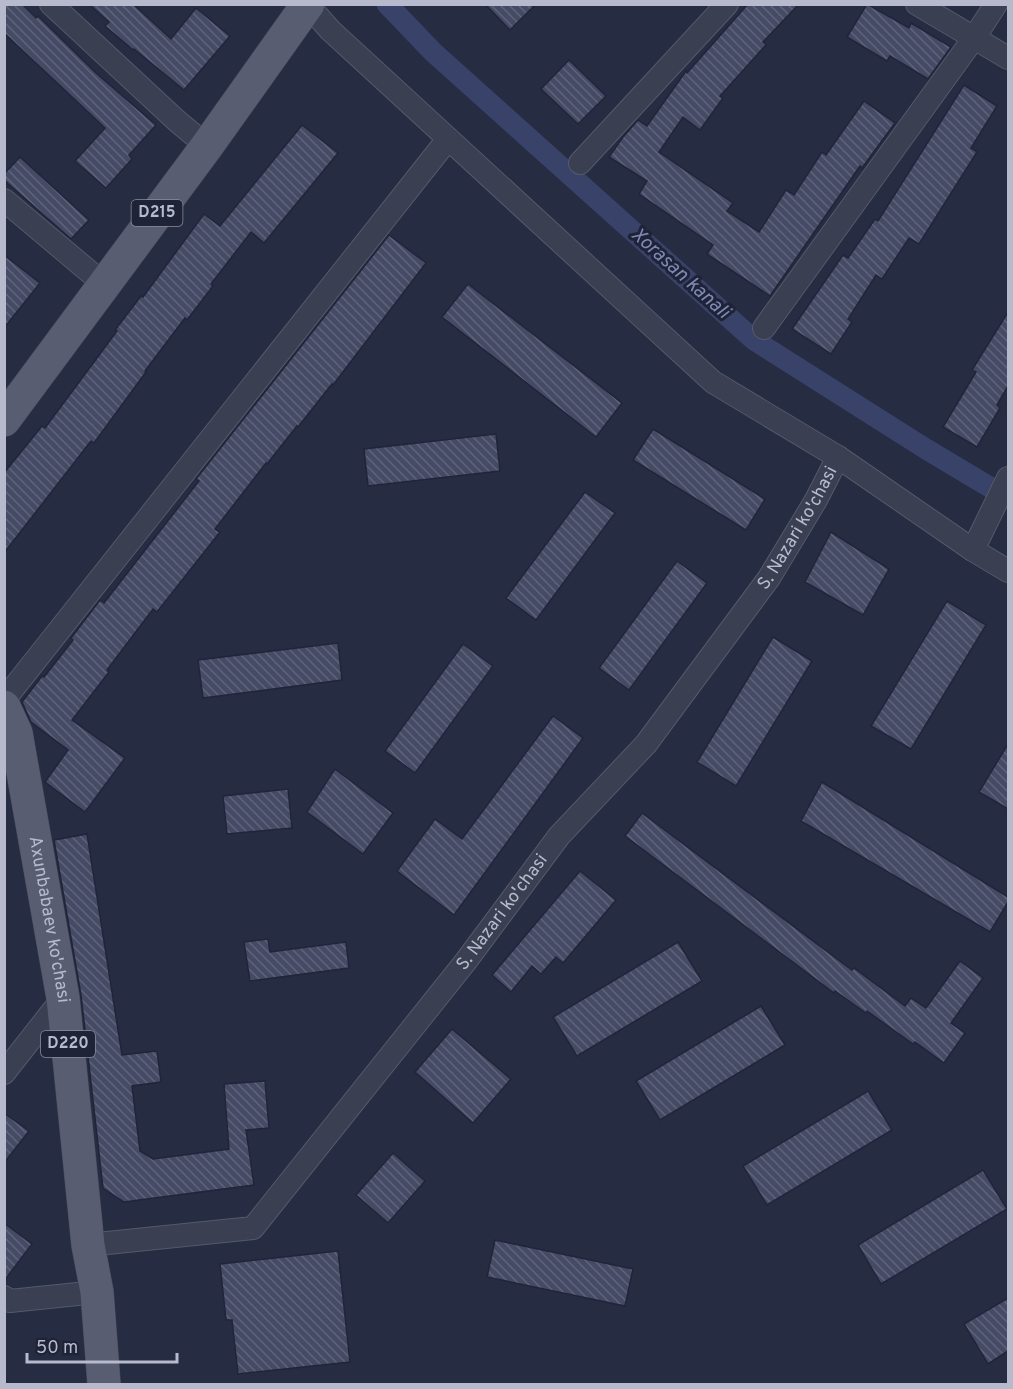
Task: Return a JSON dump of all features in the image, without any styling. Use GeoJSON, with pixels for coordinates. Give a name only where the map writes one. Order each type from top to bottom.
{"type":"FeatureCollection","features":[{"type":"Feature","properties":{"kind":"main road","name":"D215"},"geometry":{"type":"LineString","coordinates":[[4,420],[207,146],[308,5]]}},
{"type":"Feature","properties":{"kind":"main road","name":"Axunbabaev ko'chasi"},"geometry":{"type":"LineString","coordinates":[[8,730],[63,998],[88,1245],[97,1292],[104,1384]]}},
{"type":"Feature","properties":{"kind":"street"},"geometry":{"type":"LineString","coordinates":[[51,4],[207,146]]}},
{"type":"Feature","properties":{"kind":"street"},"geometry":{"type":"LineString","coordinates":[[580,163],[727,4]]}},
{"type":"Feature","properties":{"kind":"street"},"geometry":{"type":"LineString","coordinates":[[917,4],[1008,58]]}},
{"type":"Feature","properties":{"kind":"street"},"geometry":{"type":"LineString","coordinates":[[764,328],[974,38],[996,4]]}},
{"type":"Feature","properties":{"kind":"street"},"geometry":{"type":"LineString","coordinates":[[308,5],[330,30],[713,382],[838,457],[973,550],[1008,571]]}},
{"type":"Feature","properties":{"kind":"street"},"geometry":{"type":"LineString","coordinates":[[4,700],[448,139]]}},
{"type":"Feature","properties":{"kind":"street"},"geometry":{"type":"LineString","coordinates":[[4,200],[104,284]]}},
{"type":"Feature","properties":{"kind":"street","name":"S. Nazari ko'chasi"},"geometry":{"type":"LineString","coordinates":[[88,1245],[253,1228],[466,961],[559,836],[646,744],[769,578],[816,500],[838,457]]}},
{"type":"Feature","properties":{"kind":"street"},"geometry":{"type":"LineString","coordinates":[[973,550],[1008,478]]}},
{"type":"Feature","properties":{"kind":"street"},"geometry":{"type":"LineString","coordinates":[[4,1073],[63,998]]}},
{"type":"Feature","properties":{"kind":"street"},"geometry":{"type":"LineString","coordinates":[[4,1298],[10,1301],[97,1292]]}},
{"type":"Feature","properties":{"kind":"building"},"geometry":{"type":"Polygon","coordinates":[[[4,4],[22,4],[36,18],[38,16],[96,73],[156,125],[129,155],[132,159],[106,188],[75,161],[105,128],[4,33],[4,4]]]}},
{"type":"Feature","properties":{"kind":"building"},"geometry":{"type":"Polygon","coordinates":[[[89,4],[133,4],[171,39],[196,8],[230,36],[184,90],[105,26],[109,22],[89,4]]]}},
{"type":"Feature","properties":{"kind":"building"},"geometry":{"type":"Polygon","coordinates":[[[485,4],[536,4],[510,30],[485,4]]]}},
{"type":"Feature","properties":{"kind":"building"},"geometry":{"type":"Polygon","coordinates":[[[748,4],[799,4],[763,42],[766,45],[720,96],[723,98],[700,130],[683,117],[659,152],[733,203],[727,211],[759,232],[786,190],[794,195],[822,152],[826,155],[864,101],[895,123],[862,168],[860,166],[770,296],[707,254],[713,245],[639,194],[647,181],[609,157],[638,120],[647,126],[686,71],[687,73],[748,4]]]}},
{"type":"Feature","properties":{"kind":"building"},"geometry":{"type":"Polygon","coordinates":[[[867,4],[909,28],[911,23],[951,47],[928,79],[890,56],[887,61],[847,37],[867,4]]]}},
{"type":"Feature","properties":{"kind":"building"},"geometry":{"type":"Polygon","coordinates":[[[569,60],[606,96],[578,124],[541,89],[569,60]]]}},
{"type":"Feature","properties":{"kind":"building"},"geometry":{"type":"Polygon","coordinates":[[[964,85],[997,106],[971,148],[977,152],[919,244],[909,238],[882,279],[876,275],[848,319],[852,322],[831,354],[792,329],[843,255],[848,258],[875,219],[878,221],[964,85]]]}},
{"type":"Feature","properties":{"kind":"building"},"geometry":{"type":"Polygon","coordinates":[[[302,125],[338,153],[264,243],[251,232],[211,284],[213,286],[187,320],[185,318],[145,371],[94,443],[91,441],[4,553],[4,473],[42,426],[45,428],[117,331],[115,330],[141,296],[143,297],[204,214],[220,226],[302,125]]]}},
{"type":"Feature","properties":{"kind":"building"},"geometry":{"type":"Polygon","coordinates":[[[20,157],[89,220],[71,239],[4,180],[4,174],[20,157]]]}},
{"type":"Feature","properties":{"kind":"building"},"geometry":{"type":"Polygon","coordinates":[[[389,235],[426,263],[333,385],[266,463],[215,529],[220,532],[157,612],[153,609],[72,720],[125,758],[85,812],[45,782],[68,750],[31,722],[22,702],[73,640],[71,638],[100,600],[104,603],[199,481],[196,479],[389,235]]]}},
{"type":"Feature","properties":{"kind":"building"},"geometry":{"type":"Polygon","coordinates":[[[4,255],[40,283],[4,328],[4,255]]]}},
{"type":"Feature","properties":{"kind":"building"},"geometry":{"type":"Polygon","coordinates":[[[468,284],[622,403],[596,437],[442,317],[468,284]]]}},
{"type":"Feature","properties":{"kind":"building"},"geometry":{"type":"Polygon","coordinates":[[[1008,312],[1008,386],[997,405],[1000,408],[977,447],[943,427],[976,372],[972,370],[1008,312]]]}},
{"type":"Feature","properties":{"kind":"building"},"geometry":{"type":"Polygon","coordinates":[[[653,429],[765,499],[746,530],[633,460],[653,429]]]}},
{"type":"Feature","properties":{"kind":"building"},"geometry":{"type":"Polygon","coordinates":[[[496,434],[500,471],[368,486],[364,449],[496,434]]]}},
{"type":"Feature","properties":{"kind":"building"},"geometry":{"type":"Polygon","coordinates":[[[585,492],[615,513],[536,620],[506,598],[585,492]]]}},
{"type":"Feature","properties":{"kind":"building"},"geometry":{"type":"Polygon","coordinates":[[[831,532],[889,569],[863,615],[805,582],[831,532]]]}},
{"type":"Feature","properties":{"kind":"building"},"geometry":{"type":"Polygon","coordinates":[[[677,561],[707,583],[629,690],[599,668],[677,561]]]}},
{"type":"Feature","properties":{"kind":"building"},"geometry":{"type":"Polygon","coordinates":[[[947,601],[986,625],[911,749],[871,726],[947,601]]]}},
{"type":"Feature","properties":{"kind":"building"},"geometry":{"type":"Polygon","coordinates":[[[773,637],[812,661],[736,786],[697,762],[773,637]]]}},
{"type":"Feature","properties":{"kind":"building"},"geometry":{"type":"Polygon","coordinates":[[[338,643],[342,680],[203,698],[198,660],[338,643]]]}},
{"type":"Feature","properties":{"kind":"building"},"geometry":{"type":"Polygon","coordinates":[[[463,644],[493,666],[415,773],[385,751],[463,644]]]}},
{"type":"Feature","properties":{"kind":"building"},"geometry":{"type":"Polygon","coordinates":[[[553,716],[583,738],[454,915],[397,871],[435,819],[462,839],[553,716]]]}},
{"type":"Feature","properties":{"kind":"building"},"geometry":{"type":"Polygon","coordinates":[[[1008,744],[1008,809],[979,792],[1008,744]]]}},
{"type":"Feature","properties":{"kind":"building"},"geometry":{"type":"Polygon","coordinates":[[[335,769],[393,813],[363,854],[307,812],[335,769]]]}},
{"type":"Feature","properties":{"kind":"building"},"geometry":{"type":"Polygon","coordinates":[[[822,782],[1008,897],[1008,902],[990,932],[801,821],[822,782]]]}},
{"type":"Feature","properties":{"kind":"building"},"geometry":{"type":"Polygon","coordinates":[[[288,789],[292,828],[227,834],[223,796],[288,789]]]}},
{"type":"Feature","properties":{"kind":"building"},"geometry":{"type":"Polygon","coordinates":[[[642,813],[852,970],[854,968],[905,1006],[911,998],[926,1008],[960,961],[983,978],[951,1023],[965,1033],[944,1063],[867,1011],[866,1013],[835,991],[834,993],[625,836],[642,813]]]}},
{"type":"Feature","properties":{"kind":"building"},"geometry":{"type":"Polygon","coordinates":[[[87,834],[122,1055],[157,1051],[161,1082],[132,1086],[140,1151],[153,1159],[229,1149],[224,1084],[265,1081],[269,1128],[246,1130],[254,1185],[124,1202],[103,1188],[81,995],[54,840],[87,834]]]}},
{"type":"Feature","properties":{"kind":"building"},"geometry":{"type":"Polygon","coordinates":[[[580,871],[616,900],[563,963],[556,957],[541,974],[532,966],[511,992],[492,975],[580,871]]]}},
{"type":"Feature","properties":{"kind":"building"},"geometry":{"type":"Polygon","coordinates":[[[268,939],[270,952],[346,942],[349,968],[250,981],[244,942],[268,939]]]}},
{"type":"Feature","properties":{"kind":"building"},"geometry":{"type":"Polygon","coordinates":[[[678,942],[702,981],[577,1056],[553,1017],[678,942]]]}},
{"type":"Feature","properties":{"kind":"building"},"geometry":{"type":"Polygon","coordinates":[[[761,1006],[785,1045],[660,1120],[636,1081],[761,1006]]]}},
{"type":"Feature","properties":{"kind":"building"},"geometry":{"type":"Polygon","coordinates":[[[452,1029],[511,1079],[473,1123],[415,1072],[452,1029]]]}},
{"type":"Feature","properties":{"kind":"building"},"geometry":{"type":"Polygon","coordinates":[[[868,1091],[892,1130],[767,1205],[743,1166],[868,1091]]]}},
{"type":"Feature","properties":{"kind":"building"},"geometry":{"type":"Polygon","coordinates":[[[4,1113],[29,1131],[4,1163],[4,1113]]]}},
{"type":"Feature","properties":{"kind":"building"},"geometry":{"type":"Polygon","coordinates":[[[393,1153],[425,1181],[388,1223],[356,1195],[393,1153]]]}},
{"type":"Feature","properties":{"kind":"building"},"geometry":{"type":"Polygon","coordinates":[[[983,1170],[1007,1209],[881,1284],[858,1245],[983,1170]]]}},
{"type":"Feature","properties":{"kind":"building"},"geometry":{"type":"Polygon","coordinates":[[[4,1223],[32,1244],[4,1281],[4,1223]]]}},
{"type":"Feature","properties":{"kind":"building"},"geometry":{"type":"Polygon","coordinates":[[[495,1240],[633,1269],[625,1306],[487,1277],[495,1240]]]}},
{"type":"Feature","properties":{"kind":"building"},"geometry":{"type":"Polygon","coordinates":[[[338,1251],[350,1362],[238,1374],[232,1320],[226,1320],[220,1264],[338,1251]]]}},
{"type":"Feature","properties":{"kind":"building"},"geometry":{"type":"Polygon","coordinates":[[[1008,1298],[1008,1351],[988,1364],[964,1324],[1008,1298]]]}},
{"type":"Feature","properties":{"kind":"waterway","name":"Xorasan kanali"},"geometry":{"type":"LineString","coordinates":[[387,4],[433,52],[754,340],[1008,498]]}}]}
